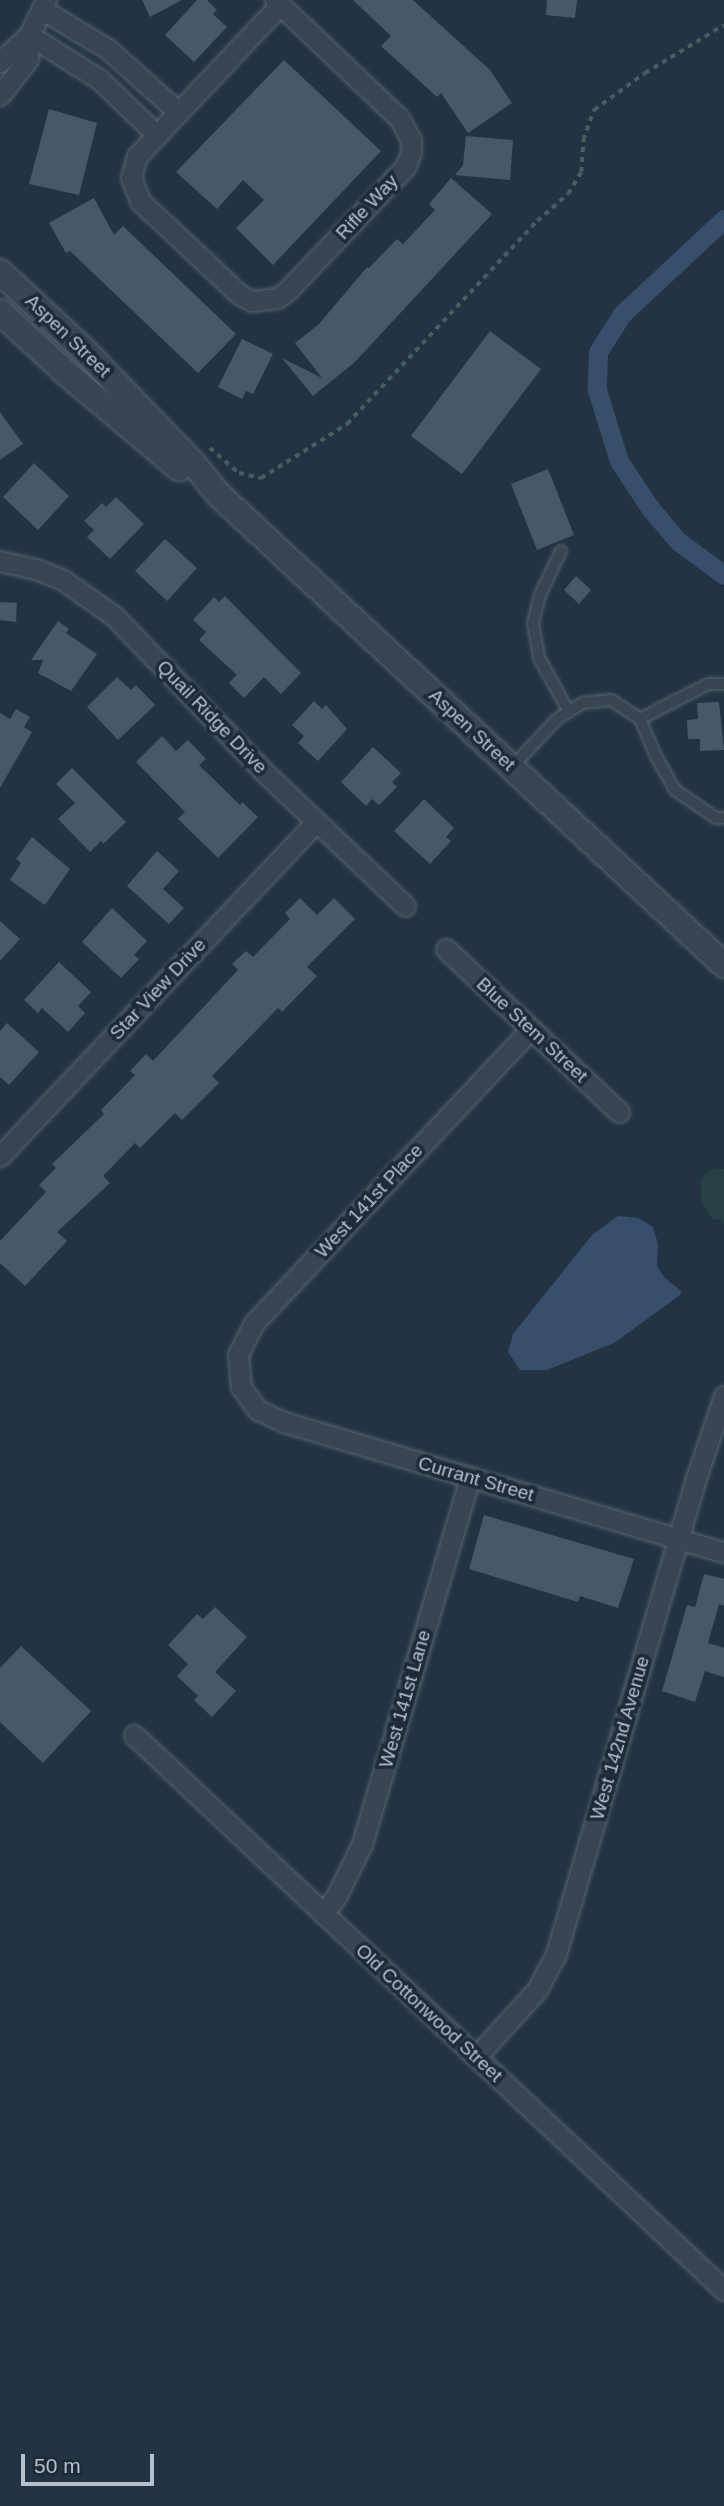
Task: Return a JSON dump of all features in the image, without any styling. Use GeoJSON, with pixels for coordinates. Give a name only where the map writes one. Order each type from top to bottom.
{"type":"FeatureCollection","features":[{"type":"Feature","properties":{"kind":"street","name":"Rifle Way"},"geometry":{"type":"LineString","coordinates":[[278,2],[400,118],[411,140],[406,166],[288,290],[265,301],[240,295],[140,201],[134,191],[132,167],[137,156],[278,2]]}},
{"type":"Feature","properties":{"kind":"street"},"geometry":{"type":"LineString","coordinates":[[0,62],[29,35],[45,5],[130,66],[178,112]]}},
{"type":"Feature","properties":{"kind":"street"},"geometry":{"type":"LineString","coordinates":[[29,35],[85,68],[157,135]]}},
{"type":"Feature","properties":{"kind":"street"},"geometry":{"type":"LineString","coordinates":[[0,95],[28,59],[29,35]]}},
{"type":"Feature","properties":{"kind":"street"},"geometry":{"type":"LineString","coordinates":[[85,68],[100,44]]}},
{"type":"Feature","properties":{"kind":"street","name":"Aspen Street"},"geometry":{"type":"LineString","coordinates":[[0,272],[85,351],[192,462],[219,495],[724,965]]}},
{"type":"Feature","properties":{"kind":"street","name":"Aspen Street"},"geometry":{"type":"LineString","coordinates":[[0,312],[185,473],[219,495]]}},
{"type":"Feature","properties":{"kind":"street","name":"Quail Ridge Drive"},"geometry":{"type":"LineString","coordinates":[[0,561],[36,569],[63,580],[114,615],[265,773],[405,906]]}},
{"type":"Feature","properties":{"kind":"street","name":"Star View Drive"},"geometry":{"type":"LineString","coordinates":[[0,1156],[316,822]]}},
{"type":"Feature","properties":{"kind":"street","name":"Blue Stem Street"},"geometry":{"type":"LineString","coordinates":[[446,949],[619,1112]]}},
{"type":"Feature","properties":{"kind":"street","name":"West 141st Place"},"geometry":{"type":"LineString","coordinates":[[241,1387],[237,1354],[254,1323],[531,1029]]}},
{"type":"Feature","properties":{"kind":"street","name":"Currant Street"},"geometry":{"type":"LineString","coordinates":[[241,1387],[258,1410],[270,1417],[724,1552]]}},
{"type":"Feature","properties":{"kind":"street","name":"West 142nd Avenue"},"geometry":{"type":"LineString","coordinates":[[476,2057],[537,1990],[556,1954],[678,1538],[724,1396]]}},
{"type":"Feature","properties":{"kind":"street","name":"West 141st Lane"},"geometry":{"type":"LineString","coordinates":[[323,1914],[341,1888],[362,1844],[470,1477]]}},
{"type":"Feature","properties":{"kind":"street","name":"Old Cottonwood Street"},"geometry":{"type":"LineString","coordinates":[[134,1735],[724,2290]]}},
{"type":"Feature","properties":{"kind":"lane"},"geometry":{"type":"LineString","coordinates":[[561,551],[540,595],[533,623],[539,658],[569,712]]}},
{"type":"Feature","properties":{"kind":"lane"},"geometry":{"type":"LineString","coordinates":[[640,719],[708,684],[724,684]]}},
{"type":"Feature","properties":{"kind":"lane"},"geometry":{"type":"LineString","coordinates":[[512,767],[557,719],[583,703],[611,700],[640,719],[656,756],[675,789],[716,818],[724,818]]}},
{"type":"Feature","properties":{"kind":"path"},"geometry":{"type":"LineString","coordinates":[[205,443],[239,473],[261,478],[337,432],[537,221],[568,194],[581,172],[583,140],[594,110],[645,73],[724,25]]}},
{"type":"Feature","properties":{"kind":"green space"},"geometry":{"type":"Polygon","coordinates":[[[714,1169],[724,1169],[724,1225],[720,1219],[713,1220],[702,1203],[701,1181],[705,1174],[714,1169]]]}},
{"type":"Feature","properties":{"kind":"water"},"geometry":{"type":"Polygon","coordinates":[[[618,1216],[638,1218],[653,1227],[658,1244],[657,1266],[664,1277],[681,1291],[680,1295],[614,1343],[547,1370],[520,1370],[508,1352],[513,1334],[592,1235],[618,1216]]]}},
{"type":"Feature","properties":{"kind":"building"},"geometry":{"type":"Polygon","coordinates":[[[142,0],[182,0],[150,17],[142,0]]]}},
{"type":"Feature","properties":{"kind":"building"},"geometry":{"type":"Polygon","coordinates":[[[197,0],[207,0],[217,10],[213,14],[227,27],[194,62],[165,35],[197,0]]]}},
{"type":"Feature","properties":{"kind":"building"},"geometry":{"type":"Polygon","coordinates":[[[353,0],[413,0],[490,70],[512,103],[468,133],[441,93],[437,97],[381,46],[391,36],[353,0]]]}},
{"type":"Feature","properties":{"kind":"building"},"geometry":{"type":"Polygon","coordinates":[[[547,0],[577,0],[575,18],[546,15],[547,0]]]}},
{"type":"Feature","properties":{"kind":"building"},"geometry":{"type":"Polygon","coordinates":[[[284,60],[381,151],[273,265],[236,228],[264,200],[243,180],[217,209],[176,172],[284,60]]]}},
{"type":"Feature","properties":{"kind":"building"},"geometry":{"type":"Polygon","coordinates":[[[49,109],[97,123],[79,195],[29,184],[49,109]]]}},
{"type":"Feature","properties":{"kind":"building"},"geometry":{"type":"Polygon","coordinates":[[[466,136],[513,140],[510,180],[455,175],[463,165],[466,136]]]}},
{"type":"Feature","properties":{"kind":"building"},"geometry":{"type":"Polygon","coordinates":[[[451,178],[492,214],[355,362],[313,396],[282,358],[322,378],[295,343],[319,324],[367,267],[397,239],[403,244],[435,210],[429,204],[451,178]]]}},
{"type":"Feature","properties":{"kind":"building"},"geometry":{"type":"Polygon","coordinates":[[[94,198],[114,235],[123,226],[236,334],[198,373],[70,251],[66,253],[49,223],[94,198]]]}},
{"type":"Feature","properties":{"kind":"building"},"geometry":{"type":"Polygon","coordinates":[[[490,331],[541,369],[462,474],[411,436],[490,331]]]}},
{"type":"Feature","properties":{"kind":"building"},"geometry":{"type":"Polygon","coordinates":[[[242,339],[273,354],[253,394],[246,391],[242,399],[218,387],[242,339]]]}},
{"type":"Feature","properties":{"kind":"building"},"geometry":{"type":"Polygon","coordinates":[[[0,412],[23,444],[0,460],[0,412]]]}},
{"type":"Feature","properties":{"kind":"building"},"geometry":{"type":"Polygon","coordinates":[[[34,463],[69,496],[38,530],[3,497],[34,463]]]}},
{"type":"Feature","properties":{"kind":"building"},"geometry":{"type":"Polygon","coordinates":[[[548,469],[574,535],[537,550],[511,484],[548,469]]]}},
{"type":"Feature","properties":{"kind":"building"},"geometry":{"type":"Polygon","coordinates":[[[116,497],[144,524],[110,559],[87,537],[94,530],[84,521],[102,503],[106,507],[116,497]]]}},
{"type":"Feature","properties":{"kind":"building"},"geometry":{"type":"Polygon","coordinates":[[[165,539],[197,568],[167,601],[135,571],[165,539]]]}},
{"type":"Feature","properties":{"kind":"building"},"geometry":{"type":"Polygon","coordinates":[[[576,576],[591,590],[579,604],[564,590],[576,576]]]}},
{"type":"Feature","properties":{"kind":"building"},"geometry":{"type":"Polygon","coordinates":[[[225,596],[301,673],[281,694],[264,677],[244,698],[229,683],[237,675],[199,640],[206,632],[193,620],[214,597],[219,602],[225,596]]]}},
{"type":"Feature","properties":{"kind":"building"},"geometry":{"type":"Polygon","coordinates":[[[0,602],[17,603],[16,622],[0,620],[0,602]]]}},
{"type":"Feature","properties":{"kind":"building"},"geometry":{"type":"Polygon","coordinates":[[[58,621],[69,629],[66,633],[97,654],[71,691],[38,673],[43,660],[31,660],[58,621]]]}},
{"type":"Feature","properties":{"kind":"building"},"geometry":{"type":"Polygon","coordinates":[[[117,677],[131,690],[136,685],[155,705],[118,740],[87,707],[117,677]]]}},
{"type":"Feature","properties":{"kind":"building"},"geometry":{"type":"Polygon","coordinates":[[[314,701],[322,709],[326,705],[347,729],[318,761],[298,743],[304,736],[292,725],[314,701]]]}},
{"type":"Feature","properties":{"kind":"building"},"geometry":{"type":"Polygon","coordinates":[[[719,702],[724,750],[700,751],[700,739],[688,739],[687,720],[698,719],[697,703],[719,702]]]}},
{"type":"Feature","properties":{"kind":"building"},"geometry":{"type":"Polygon","coordinates":[[[16,709],[30,717],[24,727],[32,732],[0,788],[0,713],[10,719],[16,709]]]}},
{"type":"Feature","properties":{"kind":"building"},"geometry":{"type":"Polygon","coordinates":[[[162,736],[176,751],[188,740],[206,759],[199,765],[240,805],[242,802],[258,817],[218,858],[178,819],[185,812],[136,762],[162,736]]]}},
{"type":"Feature","properties":{"kind":"building"},"geometry":{"type":"Polygon","coordinates":[[[373,747],[401,773],[392,782],[397,787],[379,805],[372,799],[366,806],[341,782],[373,747]]]}},
{"type":"Feature","properties":{"kind":"building"},"geometry":{"type":"Polygon","coordinates":[[[72,768],[126,822],[103,844],[101,841],[90,852],[58,819],[75,803],[56,784],[72,768]]]}},
{"type":"Feature","properties":{"kind":"building"},"geometry":{"type":"Polygon","coordinates":[[[424,799],[454,828],[446,837],[451,841],[430,864],[394,831],[424,799]]]}},
{"type":"Feature","properties":{"kind":"building"},"geometry":{"type":"Polygon","coordinates":[[[32,837],[70,869],[45,905],[10,880],[21,863],[16,859],[32,837]]]}},
{"type":"Feature","properties":{"kind":"building"},"geometry":{"type":"Polygon","coordinates":[[[157,851],[179,871],[163,889],[184,908],[169,924],[127,886],[157,851]]]}},
{"type":"Feature","properties":{"kind":"building"},"geometry":{"type":"Polygon","coordinates":[[[300,898],[317,915],[334,898],[355,919],[307,967],[317,976],[282,1012],[278,1008],[212,1076],[219,1083],[182,1120],[175,1113],[140,1148],[135,1143],[103,1176],[110,1183],[57,1232],[67,1241],[25,1286],[0,1263],[0,1241],[46,1192],[39,1185],[56,1168],[52,1164],[104,1114],[101,1110],[135,1075],[130,1071],[146,1054],[153,1061],[238,970],[232,964],[246,951],[253,957],[290,919],[285,913],[300,898]]]}},
{"type":"Feature","properties":{"kind":"building"},"geometry":{"type":"Polygon","coordinates":[[[112,908],[147,941],[134,955],[139,959],[121,978],[82,942],[112,908]]]}},
{"type":"Feature","properties":{"kind":"building"},"geometry":{"type":"Polygon","coordinates":[[[0,921],[20,939],[0,961],[0,921]]]}},
{"type":"Feature","properties":{"kind":"building"},"geometry":{"type":"Polygon","coordinates":[[[59,962],[91,992],[78,1006],[85,1013],[68,1032],[42,1008],[38,1013],[24,1000],[59,962]]]}},
{"type":"Feature","properties":{"kind":"building"},"geometry":{"type":"Polygon","coordinates":[[[7,1023],[39,1052],[9,1085],[0,1077],[0,1031],[7,1023]]]}},
{"type":"Feature","properties":{"kind":"building"},"geometry":{"type":"Polygon","coordinates":[[[484,1515],[634,1559],[618,1608],[580,1596],[578,1602],[469,1569],[484,1515]]]}},
{"type":"Feature","properties":{"kind":"building"},"geometry":{"type":"Polygon","coordinates":[[[704,1574],[724,1579],[724,1606],[719,1604],[708,1643],[724,1648],[724,1677],[705,1671],[695,1702],[662,1691],[687,1605],[695,1607],[704,1574]]]}},
{"type":"Feature","properties":{"kind":"building"},"geometry":{"type":"Polygon","coordinates":[[[215,1607],[247,1637],[215,1672],[236,1691],[212,1717],[194,1700],[198,1696],[177,1676],[188,1664],[168,1645],[197,1614],[203,1619],[215,1607]]]}},
{"type":"Feature","properties":{"kind":"building"},"geometry":{"type":"Polygon","coordinates":[[[21,1646],[91,1711],[43,1763],[0,1722],[0,1668],[21,1646]]]}},
{"type":"Feature","properties":{"kind":"waterway"},"geometry":{"type":"LineString","coordinates":[[724,219],[622,314],[598,352],[597,390],[619,461],[650,508],[678,541],[724,575]]}}]}
